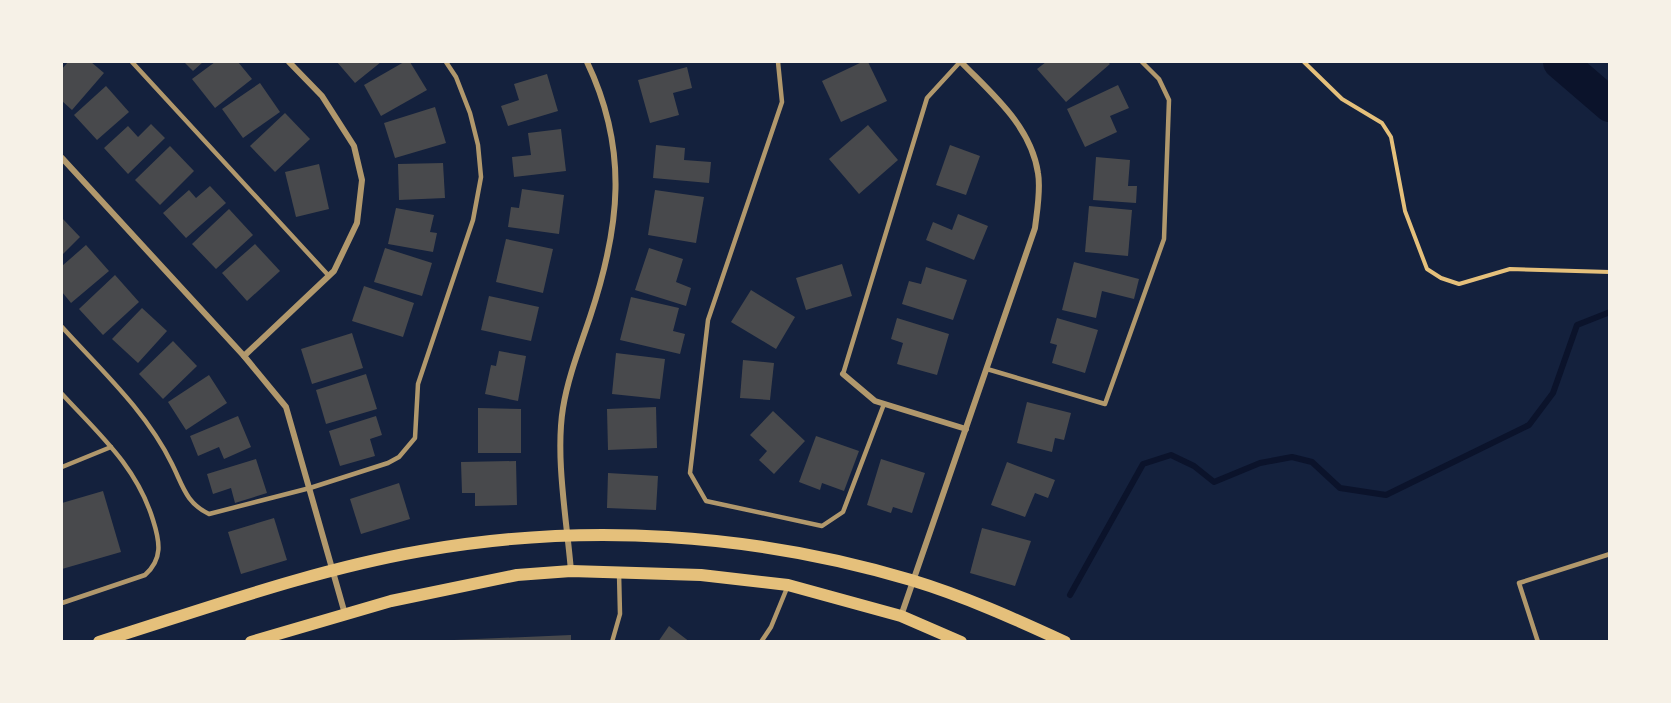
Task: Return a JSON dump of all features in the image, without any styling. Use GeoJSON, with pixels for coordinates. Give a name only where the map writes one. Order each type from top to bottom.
{"type":"FeatureCollection","features":[{"type":"Feature","properties":{"kind":"main road"},"geometry":{"type":"LineString","coordinates":[[99,642],[333,571],[420,551],[490,541],[568,535],[698,538],[792,550],[912,580],[1065,642]]}},
{"type":"Feature","properties":{"kind":"main road"},"geometry":{"type":"LineString","coordinates":[[251,642],[391,601],[517,575],[571,571],[701,575],[788,585],[901,616],[961,642]]}},
{"type":"Feature","properties":{"kind":"street"},"geometry":{"type":"LineString","coordinates":[[244,356],[334,272],[357,224],[362,180],[354,146],[322,96],[289,62]]}},
{"type":"Feature","properties":{"kind":"street"},"geometry":{"type":"LineString","coordinates":[[571,571],[560,438],[563,409],[572,369],[591,315],[615,222],[617,175],[611,128],[587,62]]}},
{"type":"Feature","properties":{"kind":"street"},"geometry":{"type":"LineString","coordinates":[[901,616],[1035,228],[1038,174],[1028,139],[1014,118],[960,62]]}},
{"type":"Feature","properties":{"kind":"street"},"geometry":{"type":"LineString","coordinates":[[62,158],[244,356],[286,407],[345,614]]}},
{"type":"Feature","properties":{"kind":"street"},"geometry":{"type":"LineString","coordinates":[[843,374],[864,394],[884,404],[966,429]]}},
{"type":"Feature","properties":{"kind":"lane"},"geometry":{"type":"LineString","coordinates":[[132,62],[329,276]]}},
{"type":"Feature","properties":{"kind":"lane"},"geometry":{"type":"LineString","coordinates":[[62,327],[124,393],[159,438],[194,507],[209,514],[310,488],[388,463],[399,457],[415,438],[418,384],[473,220],[481,177],[478,145],[470,113],[456,77],[446,62]]}},
{"type":"Feature","properties":{"kind":"lane"},"geometry":{"type":"LineString","coordinates":[[778,62],[783,102],[708,320],[690,473],[706,501],[822,525],[843,512],[884,404]]}},
{"type":"Feature","properties":{"kind":"lane"},"geometry":{"type":"LineString","coordinates":[[843,374],[927,98],[960,62]]}},
{"type":"Feature","properties":{"kind":"lane"},"geometry":{"type":"LineString","coordinates":[[987,369],[1105,404],[1164,239],[1169,100],[1159,79],[1142,62]]}},
{"type":"Feature","properties":{"kind":"lane"},"geometry":{"type":"LineString","coordinates":[[62,394],[135,476],[147,501],[158,537],[158,559],[145,575],[62,603]]}},
{"type":"Feature","properties":{"kind":"lane"},"geometry":{"type":"LineString","coordinates":[[62,467],[111,447]]}},
{"type":"Feature","properties":{"kind":"lane"},"geometry":{"type":"LineString","coordinates":[[1538,642],[1519,583],[1610,554]]}},
{"type":"Feature","properties":{"kind":"lane"},"geometry":{"type":"LineString","coordinates":[[612,642],[620,614],[619,573]]}},
{"type":"Feature","properties":{"kind":"lane"},"geometry":{"type":"LineString","coordinates":[[761,642],[771,627],[788,585]]}},
{"type":"Feature","properties":{"kind":"path"},"geometry":{"type":"LineString","coordinates":[[1304,62],[1342,99],[1382,123],[1391,137],[1405,211],[1427,268],[1434,273],[1459,284],[1510,268],[1610,272]]}},
{"type":"Feature","properties":{"kind":"building"},"geometry":{"type":"Polygon","coordinates":[[[68,62],[91,62],[104,73],[72,110],[62,101],[62,69],[68,62]]]}},
{"type":"Feature","properties":{"kind":"building"},"geometry":{"type":"Polygon","coordinates":[[[184,62],[203,62],[193,71],[184,62]]]}},
{"type":"Feature","properties":{"kind":"building"},"geometry":{"type":"Polygon","coordinates":[[[215,62],[238,62],[252,79],[215,108],[192,79],[215,62]]]}},
{"type":"Feature","properties":{"kind":"building"},"geometry":{"type":"Polygon","coordinates":[[[337,62],[381,62],[355,83],[337,62]]]}},
{"type":"Feature","properties":{"kind":"building"},"geometry":{"type":"Polygon","coordinates":[[[404,62],[410,62],[427,90],[381,116],[364,85],[404,62]]]}},
{"type":"Feature","properties":{"kind":"building"},"geometry":{"type":"Polygon","coordinates":[[[862,62],[868,62],[887,101],[841,122],[822,81],[862,62]]]}},
{"type":"Feature","properties":{"kind":"building"},"geometry":{"type":"Polygon","coordinates":[[[1046,62],[1108,62],[1110,64],[1066,102],[1037,69],[1046,62]]]}},
{"type":"Feature","properties":{"kind":"building"},"geometry":{"type":"Polygon","coordinates":[[[687,67],[692,88],[673,93],[679,115],[650,123],[638,80],[687,67]]]}},
{"type":"Feature","properties":{"kind":"building"},"geometry":{"type":"Polygon","coordinates":[[[547,74],[558,111],[508,126],[501,106],[519,100],[514,84],[547,74]]]}},
{"type":"Feature","properties":{"kind":"building"},"geometry":{"type":"Polygon","coordinates":[[[260,83],[280,112],[243,138],[222,109],[260,83]]]}},
{"type":"Feature","properties":{"kind":"building"},"geometry":{"type":"Polygon","coordinates":[[[1118,85],[1129,108],[1110,116],[1117,132],[1085,147],[1067,109],[1118,85]]]}},
{"type":"Feature","properties":{"kind":"building"},"geometry":{"type":"Polygon","coordinates":[[[106,86],[129,112],[97,140],[74,115],[106,86]]]}},
{"type":"Feature","properties":{"kind":"building"},"geometry":{"type":"Polygon","coordinates":[[[435,107],[446,143],[395,158],[384,123],[435,107]]]}},
{"type":"Feature","properties":{"kind":"building"},"geometry":{"type":"Polygon","coordinates":[[[285,113],[310,139],[275,172],[250,146],[285,113]]]}},
{"type":"Feature","properties":{"kind":"building"},"geometry":{"type":"Polygon","coordinates":[[[151,124],[165,138],[128,174],[104,148],[128,126],[138,137],[151,124]]]}},
{"type":"Feature","properties":{"kind":"building"},"geometry":{"type":"Polygon","coordinates":[[[868,125],[898,160],[859,194],[829,159],[868,125]]]}},
{"type":"Feature","properties":{"kind":"building"},"geometry":{"type":"Polygon","coordinates":[[[561,129],[566,171],[514,177],[512,157],[531,155],[528,133],[561,129]]]}},
{"type":"Feature","properties":{"kind":"building"},"geometry":{"type":"Polygon","coordinates":[[[656,145],[685,148],[684,160],[711,162],[709,183],[653,178],[656,145]]]}},
{"type":"Feature","properties":{"kind":"building"},"geometry":{"type":"Polygon","coordinates":[[[950,145],[980,156],[966,195],[936,185],[950,145]]]}},
{"type":"Feature","properties":{"kind":"building"},"geometry":{"type":"Polygon","coordinates":[[[170,146],[194,171],[160,205],[135,180],[170,146]]]}},
{"type":"Feature","properties":{"kind":"building"},"geometry":{"type":"Polygon","coordinates":[[[1096,157],[1130,160],[1128,186],[1137,186],[1136,203],[1093,200],[1096,157]]]}},
{"type":"Feature","properties":{"kind":"building"},"geometry":{"type":"Polygon","coordinates":[[[443,163],[445,198],[399,200],[398,164],[443,163]]]}},
{"type":"Feature","properties":{"kind":"building"},"geometry":{"type":"Polygon","coordinates":[[[319,164],[329,209],[296,217],[285,172],[319,164]]]}},
{"type":"Feature","properties":{"kind":"building"},"geometry":{"type":"Polygon","coordinates":[[[210,186],[226,203],[186,238],[163,213],[189,190],[196,198],[210,186]]]}},
{"type":"Feature","properties":{"kind":"building"},"geometry":{"type":"Polygon","coordinates":[[[522,189],[564,195],[559,234],[508,227],[511,207],[519,208],[522,189]]]}},
{"type":"Feature","properties":{"kind":"building"},"geometry":{"type":"Polygon","coordinates":[[[655,190],[704,197],[696,243],[648,235],[655,190]]]}},
{"type":"Feature","properties":{"kind":"building"},"geometry":{"type":"Polygon","coordinates":[[[1089,206],[1132,210],[1128,256],[1085,252],[1089,206]]]}},
{"type":"Feature","properties":{"kind":"building"},"geometry":{"type":"Polygon","coordinates":[[[396,208],[434,215],[430,232],[437,233],[433,252],[388,244],[396,208]]]}},
{"type":"Feature","properties":{"kind":"building"},"geometry":{"type":"Polygon","coordinates":[[[229,209],[253,235],[216,269],[192,244],[229,209]]]}},
{"type":"Feature","properties":{"kind":"building"},"geometry":{"type":"Polygon","coordinates":[[[958,214],[988,226],[974,260],[926,240],[933,222],[952,230],[958,214]]]}},
{"type":"Feature","properties":{"kind":"building"},"geometry":{"type":"Polygon","coordinates":[[[62,218],[80,237],[62,255],[62,218]]]}},
{"type":"Feature","properties":{"kind":"building"},"geometry":{"type":"Polygon","coordinates":[[[506,239],[553,249],[543,293],[496,282],[506,239]]]}},
{"type":"Feature","properties":{"kind":"building"},"geometry":{"type":"Polygon","coordinates":[[[255,244],[280,271],[247,301],[222,273],[255,244]]]}},
{"type":"Feature","properties":{"kind":"building"},"geometry":{"type":"Polygon","coordinates":[[[86,245],[109,271],[71,303],[62,292],[62,266],[86,245]]]}},
{"type":"Feature","properties":{"kind":"building"},"geometry":{"type":"Polygon","coordinates":[[[385,248],[432,263],[422,296],[374,282],[385,248]]]}},
{"type":"Feature","properties":{"kind":"building"},"geometry":{"type":"Polygon","coordinates":[[[649,248],[683,259],[676,282],[691,288],[686,306],[635,290],[649,248]]]}},
{"type":"Feature","properties":{"kind":"building"},"geometry":{"type":"Polygon","coordinates":[[[1074,262],[1139,279],[1134,299],[1102,291],[1096,318],[1062,310],[1074,262]]]}},
{"type":"Feature","properties":{"kind":"building"},"geometry":{"type":"Polygon","coordinates":[[[842,264],[852,296],[806,310],[796,278],[842,264]]]}},
{"type":"Feature","properties":{"kind":"building"},"geometry":{"type":"Polygon","coordinates":[[[926,267],[967,280],[953,320],[902,304],[909,281],[921,284],[926,267]]]}},
{"type":"Feature","properties":{"kind":"building"},"geometry":{"type":"Polygon","coordinates":[[[115,275],[139,302],[103,335],[79,309],[115,275]]]}},
{"type":"Feature","properties":{"kind":"building"},"geometry":{"type":"Polygon","coordinates":[[[364,286],[414,303],[403,337],[352,321],[364,286]]]}},
{"type":"Feature","properties":{"kind":"building"},"geometry":{"type":"Polygon","coordinates":[[[751,290],[795,317],[776,349],[731,322],[751,290]]]}},
{"type":"Feature","properties":{"kind":"building"},"geometry":{"type":"Polygon","coordinates":[[[489,296],[539,307],[531,341],[481,330],[489,296]]]}},
{"type":"Feature","properties":{"kind":"building"},"geometry":{"type":"Polygon","coordinates":[[[631,297],[679,308],[673,331],[685,334],[680,354],[620,340],[631,297]]]}},
{"type":"Feature","properties":{"kind":"building"},"geometry":{"type":"Polygon","coordinates":[[[142,308],[167,331],[138,363],[112,339],[142,308]]]}},
{"type":"Feature","properties":{"kind":"building"},"geometry":{"type":"Polygon","coordinates":[[[897,318],[949,334],[937,375],[897,364],[903,343],[891,339],[897,318]]]}},
{"type":"Feature","properties":{"kind":"building"},"geometry":{"type":"Polygon","coordinates":[[[1057,318],[1098,330],[1085,373],[1052,363],[1057,345],[1050,343],[1057,318]]]}},
{"type":"Feature","properties":{"kind":"building"},"geometry":{"type":"Polygon","coordinates":[[[352,333],[363,368],[312,384],[301,349],[352,333]]]}},
{"type":"Feature","properties":{"kind":"building"},"geometry":{"type":"Polygon","coordinates":[[[173,341],[197,366],[163,399],[139,374],[173,341]]]}},
{"type":"Feature","properties":{"kind":"building"},"geometry":{"type":"Polygon","coordinates":[[[499,351],[526,356],[518,401],[485,394],[491,365],[496,366],[499,351]]]}},
{"type":"Feature","properties":{"kind":"building"},"geometry":{"type":"Polygon","coordinates":[[[616,353],[665,359],[660,399],[612,394],[616,353]]]}},
{"type":"Feature","properties":{"kind":"building"},"geometry":{"type":"Polygon","coordinates":[[[743,360],[774,363],[770,400],[740,398],[743,360]]]}},
{"type":"Feature","properties":{"kind":"building"},"geometry":{"type":"Polygon","coordinates":[[[366,374],[377,409],[326,424],[316,390],[366,374]]]}},
{"type":"Feature","properties":{"kind":"building"},"geometry":{"type":"Polygon","coordinates":[[[209,375],[227,403],[186,430],[168,402],[209,375]]]}},
{"type":"Feature","properties":{"kind":"building"},"geometry":{"type":"Polygon","coordinates":[[[1027,402],[1071,413],[1064,440],[1055,438],[1052,452],[1017,443],[1027,402]]]}},
{"type":"Feature","properties":{"kind":"building"},"geometry":{"type":"Polygon","coordinates":[[[656,407],[657,448],[608,450],[607,409],[656,407]]]}},
{"type":"Feature","properties":{"kind":"building"},"geometry":{"type":"Polygon","coordinates":[[[478,408],[521,409],[521,453],[478,453],[478,408]]]}},
{"type":"Feature","properties":{"kind":"building"},"geometry":{"type":"Polygon","coordinates":[[[773,411],[805,441],[774,474],[759,460],[767,451],[750,435],[773,411]]]}},
{"type":"Feature","properties":{"kind":"building"},"geometry":{"type":"Polygon","coordinates":[[[238,416],[251,447],[224,459],[219,447],[198,456],[190,436],[238,416]]]}},
{"type":"Feature","properties":{"kind":"building"},"geometry":{"type":"Polygon","coordinates":[[[376,416],[382,435],[370,439],[375,456],[340,466],[329,431],[376,416]]]}},
{"type":"Feature","properties":{"kind":"building"},"geometry":{"type":"Polygon","coordinates":[[[816,436],[859,451],[844,491],[822,483],[820,490],[799,482],[816,436]]]}},
{"type":"Feature","properties":{"kind":"building"},"geometry":{"type":"Polygon","coordinates":[[[256,459],[267,493],[235,503],[231,488],[213,494],[207,474],[256,459]]]}},
{"type":"Feature","properties":{"kind":"building"},"geometry":{"type":"Polygon","coordinates":[[[881,459],[925,473],[912,513],[893,507],[891,513],[867,505],[881,459]]]}},
{"type":"Feature","properties":{"kind":"building"},"geometry":{"type":"Polygon","coordinates":[[[516,461],[517,505],[475,506],[475,493],[462,493],[461,462],[516,461]]]}},
{"type":"Feature","properties":{"kind":"building"},"geometry":{"type":"Polygon","coordinates":[[[1007,462],[1055,480],[1048,498],[1035,493],[1025,517],[991,505],[1007,462]]]}},
{"type":"Feature","properties":{"kind":"building"},"geometry":{"type":"Polygon","coordinates":[[[608,473],[658,476],[656,510],[607,508],[608,473]]]}},
{"type":"Feature","properties":{"kind":"building"},"geometry":{"type":"Polygon","coordinates":[[[399,483],[410,519],[361,534],[350,499],[399,483]]]}},
{"type":"Feature","properties":{"kind":"building"},"geometry":{"type":"Polygon","coordinates":[[[103,491],[121,552],[62,569],[62,503],[103,491]]]}},
{"type":"Feature","properties":{"kind":"building"},"geometry":{"type":"Polygon","coordinates":[[[274,518],[287,560],[241,574],[228,532],[274,518]]]}},
{"type":"Feature","properties":{"kind":"building"},"geometry":{"type":"Polygon","coordinates":[[[982,528],[1031,541],[1015,586],[970,573],[982,528]]]}},
{"type":"Feature","properties":{"kind":"building"},"geometry":{"type":"Polygon","coordinates":[[[669,626],[690,642],[658,642],[669,626]]]}},
{"type":"Feature","properties":{"kind":"building"},"geometry":{"type":"Polygon","coordinates":[[[571,635],[571,642],[454,642],[454,640],[571,635]]]}},
{"type":"Feature","properties":{"kind":"waterway"},"geometry":{"type":"LineString","coordinates":[[1560,62],[1610,105]]}},
{"type":"Feature","properties":{"kind":"waterway"},"geometry":{"type":"LineString","coordinates":[[1070,595],[1143,464],[1171,455],[1194,466],[1214,482],[1260,463],[1292,457],[1312,462],[1340,488],[1386,495],[1529,425],[1553,393],[1577,325],[1610,312]]}}]}
